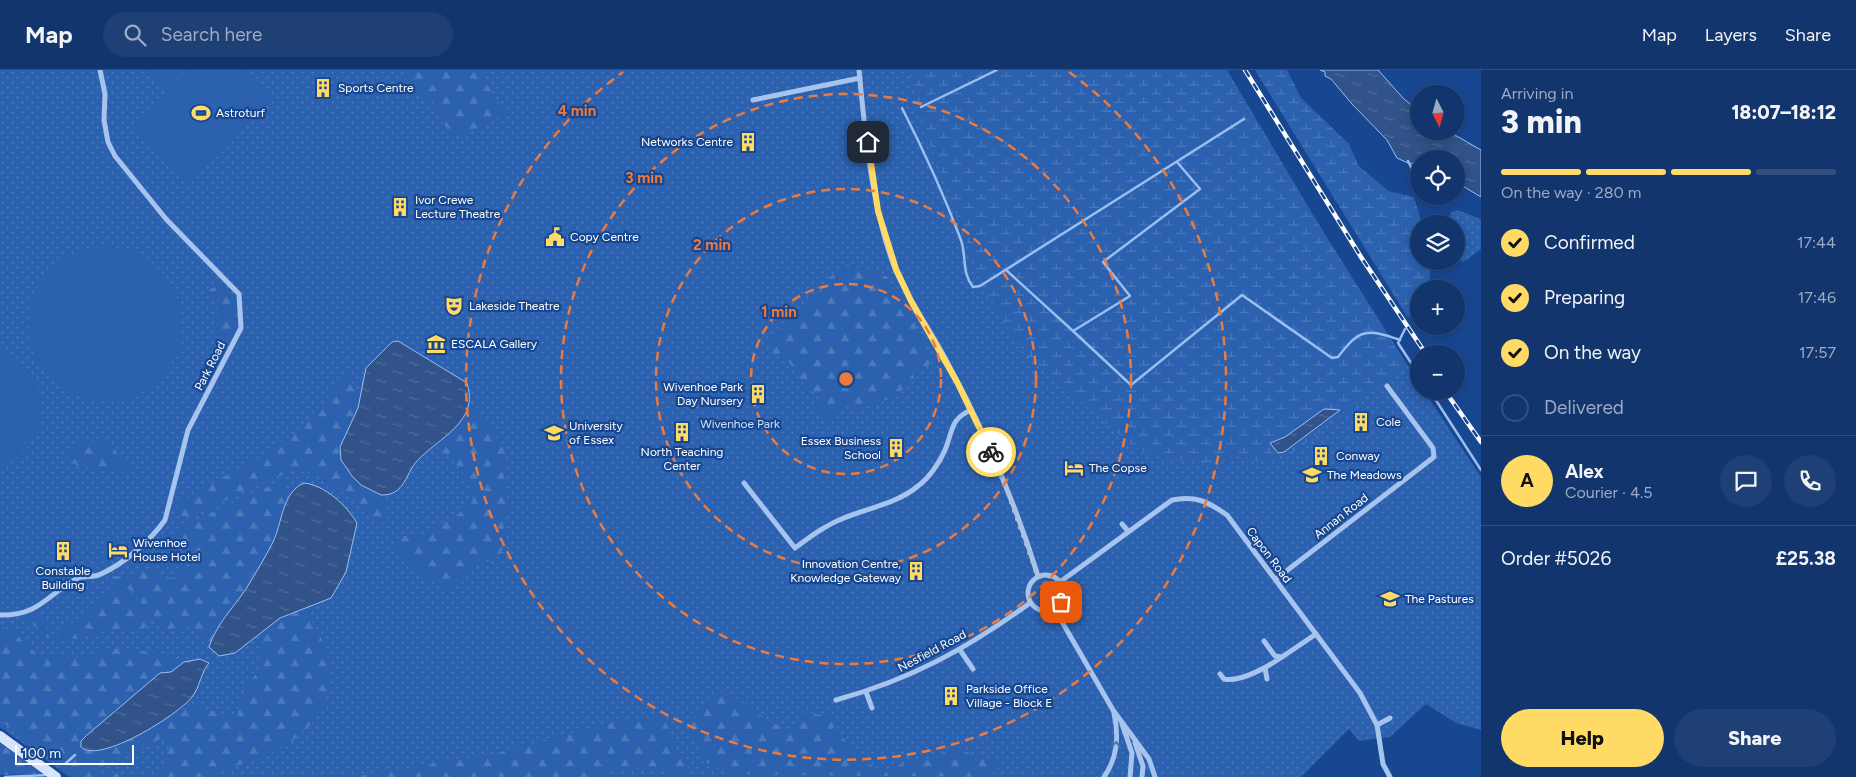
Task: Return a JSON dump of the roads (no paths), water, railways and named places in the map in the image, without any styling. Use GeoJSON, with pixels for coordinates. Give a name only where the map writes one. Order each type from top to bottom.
{"type":"FeatureCollection","features":[{"type":"Feature","properties":{"kind":"main road"},"geometry":{"type":"LineString","coordinates":[[0,736],[56,777]]}},
{"type":"Feature","properties":{"kind":"street","name":"Park Road"},"geometry":{"type":"LineString","coordinates":[[0,615],[31,612],[80,577],[99,576],[156,532],[165,520],[188,430],[241,328],[239,294],[166,219],[115,156],[108,142],[104,120],[105,94],[100,70]]}},
{"type":"Feature","properties":{"kind":"street"},"geometry":{"type":"LineString","coordinates":[[859,70],[878,211],[896,269],[971,410],[1006,487],[1038,576]]}},
{"type":"Feature","properties":{"kind":"street"},"geometry":{"type":"LineString","coordinates":[[753,100],[860,78]]}},
{"type":"Feature","properties":{"kind":"street","name":"Annan Road"},"geometry":{"type":"LineString","coordinates":[[1276,579],[1436,454],[1388,386]]}},
{"type":"Feature","properties":{"kind":"street"},"geometry":{"type":"LineString","coordinates":[[744,483],[795,548],[823,527],[896,498],[918,487],[932,471],[945,451],[954,423],[960,415],[971,410]]}},
{"type":"Feature","properties":{"kind":"street","name":"Capon Road"},"geometry":{"type":"LineString","coordinates":[[1060,582],[1172,500],[1189,497],[1210,503],[1228,515],[1360,693],[1377,725],[1383,764],[1390,777]]}},
{"type":"Feature","properties":{"kind":"street"},"geometry":{"type":"LineString","coordinates":[[1122,524],[1128,532]]}},
{"type":"Feature","properties":{"kind":"street"},"geometry":{"type":"LineString","coordinates":[[1038,576],[1051,576],[1060,582],[1063,594],[1061,602],[1054,608],[1042,610],[1030,603],[1029,588],[1038,576]]}},
{"type":"Feature","properties":{"kind":"street","name":"Nesfield Road"},"geometry":{"type":"LineString","coordinates":[[836,700],[866,692],[915,673],[960,650],[1030,603]]}},
{"type":"Feature","properties":{"kind":"street"},"geometry":{"type":"LineString","coordinates":[[1054,608],[1113,710],[1132,733],[1149,759],[1155,777]]}},
{"type":"Feature","properties":{"kind":"street"},"geometry":{"type":"LineString","coordinates":[[1220,674],[1224,679],[1231,680],[1265,668],[1316,634]]}},
{"type":"Feature","properties":{"kind":"street"},"geometry":{"type":"LineString","coordinates":[[1264,641],[1275,656],[1282,658]]}},
{"type":"Feature","properties":{"kind":"street"},"geometry":{"type":"LineString","coordinates":[[960,650],[972,669]]}},
{"type":"Feature","properties":{"kind":"street"},"geometry":{"type":"LineString","coordinates":[[1265,668],[1267,679]]}},
{"type":"Feature","properties":{"kind":"street"},"geometry":{"type":"LineString","coordinates":[[866,692],[872,708]]}},
{"type":"Feature","properties":{"kind":"street"},"geometry":{"type":"LineString","coordinates":[[1104,777],[1116,754],[1117,733],[1113,710]]}},
{"type":"Feature","properties":{"kind":"street"},"geometry":{"type":"LineString","coordinates":[[1377,725],[1390,718]]}},
{"type":"Feature","properties":{"kind":"street"},"geometry":{"type":"LineString","coordinates":[[1121,722],[1132,753],[1130,777]]}},
{"type":"Feature","properties":{"kind":"street"},"geometry":{"type":"LineString","coordinates":[[1132,733],[1143,766],[1142,777]]}},
{"type":"Feature","properties":{"kind":"water"},"geometry":{"type":"Polygon","coordinates":[[[1320,70],[1378,70],[1410,104],[1410,140],[1464,140],[1481,150],[1481,197],[1465,187],[1465,150],[1410,150],[1410,164],[1397,158],[1387,140],[1331,79],[1325,76],[1325,72],[1320,70]]]}},
{"type":"Feature","properties":{"kind":"water"},"geometry":{"type":"Polygon","coordinates":[[[398,341],[467,383],[468,408],[455,428],[417,461],[400,488],[395,492],[381,495],[361,485],[352,476],[341,460],[340,447],[358,408],[366,368],[392,342],[398,341]]]}},
{"type":"Feature","properties":{"kind":"water"},"geometry":{"type":"Polygon","coordinates":[[[1324,409],[1340,410],[1284,452],[1278,453],[1270,443],[1285,437],[1324,409]]]}},
{"type":"Feature","properties":{"kind":"water"},"geometry":{"type":"Polygon","coordinates":[[[304,483],[320,488],[335,497],[357,523],[346,572],[331,598],[280,618],[235,653],[219,656],[209,647],[212,639],[267,554],[291,493],[304,483]]]}},
{"type":"Feature","properties":{"kind":"water"},"geometry":{"type":"Polygon","coordinates":[[[200,659],[209,663],[197,689],[192,697],[172,715],[121,744],[90,751],[81,747],[81,741],[87,735],[160,673],[171,672],[184,662],[200,659]]]}},
{"type":"Feature","properties":{"kind":"waterway"},"geometry":{"type":"LineString","coordinates":[[921,107],[997,70]]}},
{"type":"Feature","properties":{"kind":"waterway"},"geometry":{"type":"LineString","coordinates":[[902,108],[933,173],[961,240],[967,275],[973,287],[980,286],[1244,119]]}},
{"type":"Feature","properties":{"kind":"waterway"},"geometry":{"type":"LineString","coordinates":[[1408,161],[1410,165]]}},
{"type":"Feature","properties":{"kind":"waterway"},"geometry":{"type":"LineString","coordinates":[[1177,162],[1200,189],[1103,262],[1130,296],[1073,331],[1131,385],[1242,295],[1332,358],[1338,357],[1352,341],[1364,334],[1379,334],[1400,340]]}},
{"type":"Feature","properties":{"kind":"waterway"},"geometry":{"type":"LineString","coordinates":[[1006,270],[1073,331]]}},
{"type":"Feature","properties":{"kind":"waterway"},"geometry":{"type":"LineString","coordinates":[[1405,329],[1398,343],[1410,361]]}},
{"type":"Feature","properties":{"kind":"waterway"},"geometry":{"type":"LineString","coordinates":[[1436,400],[1481,470]]}},
{"type":"Feature","properties":{"kind":"waterway"},"geometry":{"type":"LineString","coordinates":[[65,764],[75,755]]}},
{"type":"Feature","properties":{"kind":"waterway"},"geometry":{"type":"LineString","coordinates":[[5,777],[48,775]]}},
{"type":"Feature","properties":{"kind":"railway"},"geometry":{"type":"LineString","coordinates":[[1245,70],[1361,257],[1420,345]]}},
{"type":"Feature","properties":{"kind":"railway"},"geometry":{"type":"LineString","coordinates":[[1451,400],[1481,442]]}},
{"type":"Feature","properties":{"kind":"place","name":"Sports Centre"},"geometry":{"type":"Point","coordinates":[323,88]}},
{"type":"Feature","properties":{"kind":"place","name":"Astroturf"},"geometry":{"type":"Point","coordinates":[201,113]}},
{"type":"Feature","properties":{"kind":"place","name":"Networks Centre"},"geometry":{"type":"Point","coordinates":[748,142]}},
{"type":"Feature","properties":{"kind":"place","name":"Ivor Crewe Lecture Theatre"},"geometry":{"type":"Point","coordinates":[400,207]}},
{"type":"Feature","properties":{"kind":"place","name":"Copy Centre"},"geometry":{"type":"Point","coordinates":[555,237]}},
{"type":"Feature","properties":{"kind":"place","name":"Lakeside Theatre"},"geometry":{"type":"Point","coordinates":[454,306]}},
{"type":"Feature","properties":{"kind":"place","name":"ESCALA Gallery"},"geometry":{"type":"Point","coordinates":[436,344]}},
{"type":"Feature","properties":{"kind":"place","name":"Wivenhoe Park Day Nursery"},"geometry":{"type":"Point","coordinates":[758,394]}},
{"type":"Feature","properties":{"kind":"place","name":"Cole"},"geometry":{"type":"Point","coordinates":[1361,422]}},
{"type":"Feature","properties":{"kind":"place","name":"North Teaching Center"},"geometry":{"type":"Point","coordinates":[682,432]}},
{"type":"Feature","properties":{"kind":"place","name":"University of Essex"},"geometry":{"type":"Point","coordinates":[554,433]}},
{"type":"Feature","properties":{"kind":"place","name":"Essex Business School"},"geometry":{"type":"Point","coordinates":[896,448]}},
{"type":"Feature","properties":{"kind":"place","name":"Conway"},"geometry":{"type":"Point","coordinates":[1321,456]}},
{"type":"Feature","properties":{"kind":"place","name":"The Copse"},"geometry":{"type":"Point","coordinates":[1074,468]}},
{"type":"Feature","properties":{"kind":"place","name":"The Meadows"},"geometry":{"type":"Point","coordinates":[1312,475]}},
{"type":"Feature","properties":{"kind":"place","name":"Wivenhoe House Hotel"},"geometry":{"type":"Point","coordinates":[118,550]}},
{"type":"Feature","properties":{"kind":"place","name":"Constable Building"},"geometry":{"type":"Point","coordinates":[63,551]}},
{"type":"Feature","properties":{"kind":"place","name":"Innovation Centre, Knowledge Gateway"},"geometry":{"type":"Point","coordinates":[916,571]}},
{"type":"Feature","properties":{"kind":"place","name":"The Pastures"},"geometry":{"type":"Point","coordinates":[1390,599]}},
{"type":"Feature","properties":{"kind":"place","name":"Parkside Office Village - Block E"},"geometry":{"type":"Point","coordinates":[951,696]}},
{"type":"Feature","properties":{"kind":"park label","name":"Wivenhoe Park"},"geometry":{"type":"Point","coordinates":[740,424]}}]}
